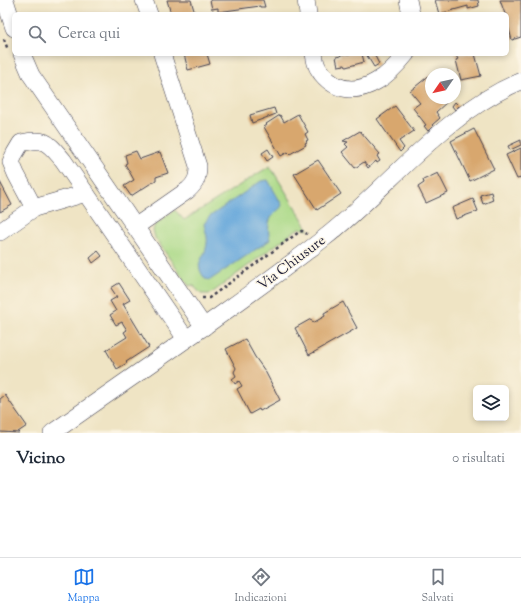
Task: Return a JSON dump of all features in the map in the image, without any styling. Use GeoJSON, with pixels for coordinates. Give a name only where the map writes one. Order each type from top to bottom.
{"type":"FeatureCollection","features":[{"type":"Feature","properties":{"kind":"street"},"geometry":{"type":"LineString","coordinates":[[5,0],[12,22]]}},
{"type":"Feature","properties":{"kind":"street"},"geometry":{"type":"LineString","coordinates":[[144,0],[148,12]]}},
{"type":"Feature","properties":{"kind":"street"},"geometry":{"type":"LineString","coordinates":[[308,12],[306,0],[309,0]]}},
{"type":"Feature","properties":{"kind":"street"},"geometry":{"type":"LineString","coordinates":[[408,0],[411,12]]}},
{"type":"Feature","properties":{"kind":"street"},"geometry":{"type":"LineString","coordinates":[[23,56],[31,75],[204,326]]}},
{"type":"Feature","properties":{"kind":"street"},"geometry":{"type":"LineString","coordinates":[[135,227],[188,190],[198,178],[198,166],[163,56]]}},
{"type":"Feature","properties":{"kind":"street"},"geometry":{"type":"LineString","coordinates":[[314,56],[317,67],[327,80],[337,87],[349,89],[366,87],[379,81],[397,65],[404,56]]}},
{"type":"Feature","properties":{"kind":"street","name":"Via Chiusure"},"geometry":{"type":"LineString","coordinates":[[52,433],[186,339],[323,239],[351,216],[435,136],[504,88],[521,81]]}},
{"type":"Feature","properties":{"kind":"street"},"geometry":{"type":"LineString","coordinates":[[34,208],[11,162],[22,143],[35,140],[48,143],[63,160],[186,339]]}},
{"type":"Feature","properties":{"kind":"street"},"geometry":{"type":"LineString","coordinates":[[0,232],[34,208],[86,193]]}},
{"type":"Feature","properties":{"kind":"green space"},"geometry":{"type":"Polygon","coordinates":[[[270,166],[309,230],[300,228],[296,230],[213,292],[209,294],[201,294],[193,285],[189,286],[155,238],[153,230],[155,225],[175,210],[184,220],[270,166]]]}},
{"type":"Feature","properties":{"kind":"water"},"geometry":{"type":"Polygon","coordinates":[[[268,180],[282,205],[270,220],[270,240],[210,280],[205,279],[201,273],[199,264],[206,249],[207,243],[204,224],[209,217],[261,181],[268,180]]]}},
{"type":"Feature","properties":{"kind":"building"},"geometry":{"type":"Polygon","coordinates":[[[167,0],[191,0],[194,12],[170,12],[167,0]]]}},
{"type":"Feature","properties":{"kind":"building"},"geometry":{"type":"Polygon","coordinates":[[[210,0],[263,0],[265,7],[260,6],[218,12],[218,8],[212,9],[210,0]]]}},
{"type":"Feature","properties":{"kind":"building"},"geometry":{"type":"Polygon","coordinates":[[[435,0],[478,0],[479,6],[468,9],[468,6],[446,12],[438,12],[435,0]]]}},
{"type":"Feature","properties":{"kind":"building"},"geometry":{"type":"Polygon","coordinates":[[[500,0],[521,0],[521,37],[512,40],[509,29],[509,12],[504,12],[500,0]]]}},
{"type":"Feature","properties":{"kind":"building"},"geometry":{"type":"Polygon","coordinates":[[[184,56],[208,56],[210,64],[188,70],[184,56]]]}},
{"type":"Feature","properties":{"kind":"building"},"geometry":{"type":"Polygon","coordinates":[[[362,56],[364,62],[346,67],[345,65],[338,66],[336,57],[362,56]]]}},
{"type":"Feature","properties":{"kind":"building"},"geometry":{"type":"Polygon","coordinates":[[[367,56],[375,56],[379,64],[374,67],[367,56]]]}},
{"type":"Feature","properties":{"kind":"building"},"geometry":{"type":"Polygon","coordinates":[[[456,56],[476,56],[481,76],[461,80],[461,68],[458,68],[456,60],[458,59],[456,56]]]}},
{"type":"Feature","properties":{"kind":"building"},"geometry":{"type":"Polygon","coordinates":[[[425,79],[425,104],[445,104],[436,112],[440,118],[428,131],[424,126],[426,125],[413,108],[420,103],[410,91],[425,79]]]}},
{"type":"Feature","properties":{"kind":"building"},"geometry":{"type":"Polygon","coordinates":[[[454,104],[457,104],[459,106],[455,110],[452,106],[454,104]]]}},
{"type":"Feature","properties":{"kind":"building"},"geometry":{"type":"Polygon","coordinates":[[[395,106],[414,131],[399,141],[404,148],[400,152],[377,119],[395,106]]]}},
{"type":"Feature","properties":{"kind":"building"},"geometry":{"type":"Polygon","coordinates":[[[274,108],[276,114],[252,123],[250,115],[274,108]]]}},
{"type":"Feature","properties":{"kind":"building"},"geometry":{"type":"Polygon","coordinates":[[[298,114],[308,132],[305,134],[308,140],[305,143],[306,145],[290,154],[288,152],[281,156],[264,127],[280,115],[284,122],[298,114]]]}},
{"type":"Feature","properties":{"kind":"building"},"geometry":{"type":"Polygon","coordinates":[[[474,129],[494,169],[470,181],[451,141],[474,129]]]}},
{"type":"Feature","properties":{"kind":"building"},"geometry":{"type":"Polygon","coordinates":[[[360,131],[380,154],[377,156],[380,161],[377,163],[376,161],[368,168],[364,162],[355,168],[342,152],[348,147],[345,144],[348,142],[343,141],[360,131]]]}},
{"type":"Feature","properties":{"kind":"building"},"geometry":{"type":"Polygon","coordinates":[[[521,140],[521,145],[510,150],[508,146],[521,140]]]}},
{"type":"Feature","properties":{"kind":"building"},"geometry":{"type":"Polygon","coordinates":[[[521,148],[521,178],[517,179],[506,155],[521,148]]]}},
{"type":"Feature","properties":{"kind":"building"},"geometry":{"type":"Polygon","coordinates":[[[268,149],[273,157],[267,161],[262,153],[268,149]]]}},
{"type":"Feature","properties":{"kind":"building"},"geometry":{"type":"Polygon","coordinates":[[[136,151],[140,159],[160,152],[168,173],[156,177],[156,180],[131,196],[124,186],[134,180],[125,164],[127,163],[125,155],[136,151]]]}},
{"type":"Feature","properties":{"kind":"building"},"geometry":{"type":"Polygon","coordinates":[[[318,160],[341,194],[317,210],[294,174],[318,160]]]}},
{"type":"Feature","properties":{"kind":"building"},"geometry":{"type":"Polygon","coordinates":[[[438,173],[448,193],[426,203],[418,187],[424,183],[423,180],[438,173]]]}},
{"type":"Feature","properties":{"kind":"building"},"geometry":{"type":"Polygon","coordinates":[[[0,182],[12,205],[0,212],[0,182]]]}},
{"type":"Feature","properties":{"kind":"building"},"geometry":{"type":"Polygon","coordinates":[[[491,192],[493,200],[483,204],[480,195],[491,192]]]}},
{"type":"Feature","properties":{"kind":"building"},"geometry":{"type":"Polygon","coordinates":[[[473,199],[478,211],[456,219],[452,208],[473,199]]]}},
{"type":"Feature","properties":{"kind":"building"},"geometry":{"type":"Polygon","coordinates":[[[98,251],[102,256],[93,263],[90,258],[98,251]]]}},
{"type":"Feature","properties":{"kind":"building"},"geometry":{"type":"Polygon","coordinates":[[[119,283],[130,300],[123,304],[149,347],[117,369],[106,350],[127,337],[124,332],[127,330],[122,322],[116,325],[110,315],[116,311],[110,301],[117,297],[111,288],[119,283]]]}},
{"type":"Feature","properties":{"kind":"building"},"geometry":{"type":"Polygon","coordinates":[[[343,302],[357,328],[309,355],[295,328],[311,319],[313,323],[325,316],[324,313],[343,302]]]}},
{"type":"Feature","properties":{"kind":"building"},"geometry":{"type":"Polygon","coordinates":[[[245,339],[265,371],[280,400],[260,411],[259,409],[250,414],[237,389],[242,386],[239,381],[235,384],[232,379],[236,376],[234,372],[236,368],[226,349],[245,339]]]}},
{"type":"Feature","properties":{"kind":"building"},"geometry":{"type":"Polygon","coordinates":[[[5,395],[27,426],[18,432],[19,433],[0,432],[0,399],[5,395]]]}}]}
